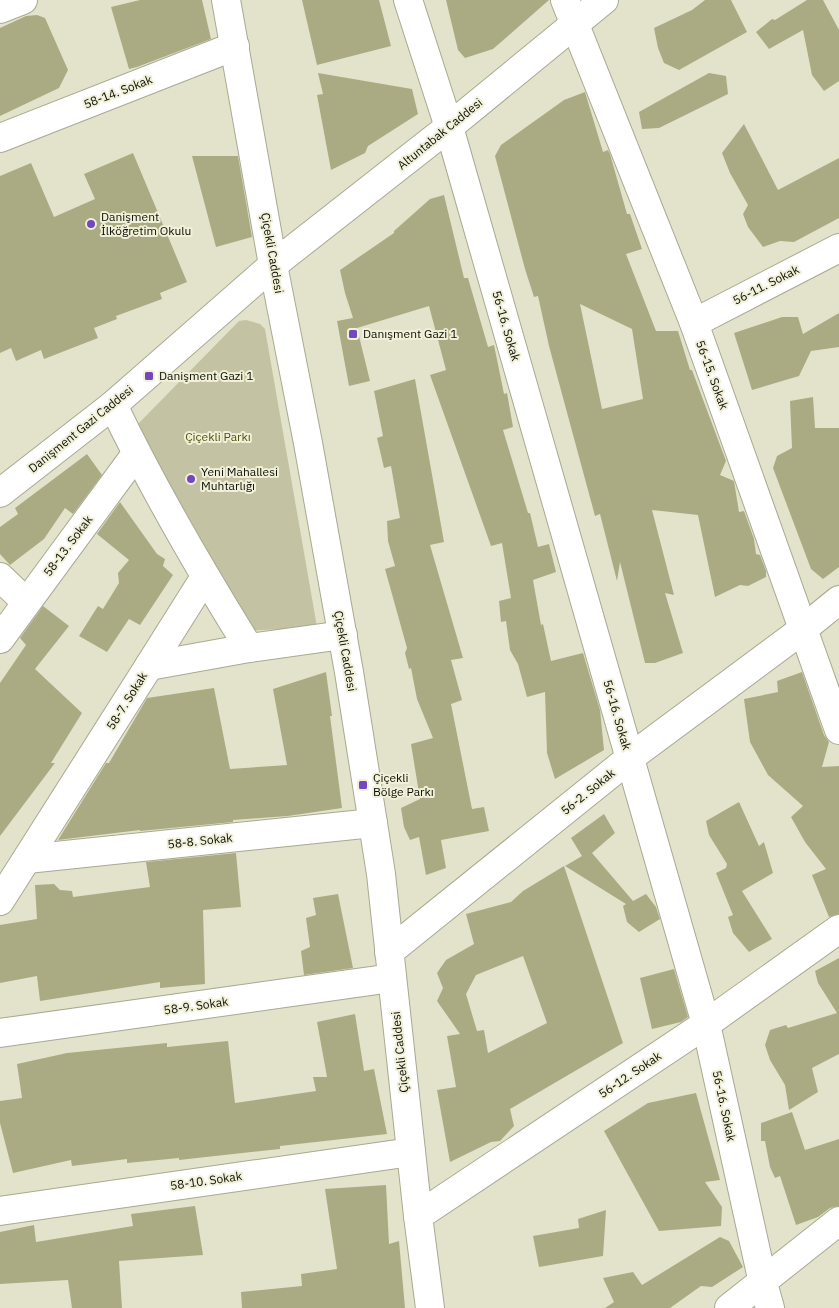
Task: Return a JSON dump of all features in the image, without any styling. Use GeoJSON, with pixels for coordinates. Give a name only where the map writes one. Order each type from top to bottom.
{"type":"FeatureCollection","features":[{"type":"Feature","properties":{"kind":"street"},"geometry":{"type":"LineString","coordinates":[[0,9],[23,0]]}},
{"type":"Feature","properties":{"kind":"street","name":"Çiçekli Caddesi"},"geometry":{"type":"LineString","coordinates":[[226,0],[273,265],[343,635],[381,874],[418,1216],[430,1308]]}},
{"type":"Feature","properties":{"kind":"street","name":"56-16. Sokak"},"geometry":{"type":"LineString","coordinates":[[408,0],[449,127],[706,1024],[766,1295]]}},
{"type":"Feature","properties":{"kind":"street","name":"Altuntabak Caddesi"},"geometry":{"type":"LineString","coordinates":[[273,265],[449,127],[570,12],[604,0]]}},
{"type":"Feature","properties":{"kind":"street","name":"56-15. Sokak"},"geometry":{"type":"LineString","coordinates":[[570,12],[694,323],[839,730]]}},
{"type":"Feature","properties":{"kind":"street","name":"58-14. Sokak"},"geometry":{"type":"LineString","coordinates":[[0,138],[235,46]]}},
{"type":"Feature","properties":{"kind":"street","name":"56-11. Sokak"},"geometry":{"type":"LineString","coordinates":[[694,323],[839,248]]}},
{"type":"Feature","properties":{"kind":"street","name":"Danişment Gazi Caddesi"},"geometry":{"type":"LineString","coordinates":[[0,494],[112,405],[273,265]]}},
{"type":"Feature","properties":{"kind":"street"},"geometry":{"type":"LineString","coordinates":[[112,405],[136,454],[205,577],[250,648]]}},
{"type":"Feature","properties":{"kind":"street","name":"58-13. Sokak"},"geometry":{"type":"LineString","coordinates":[[0,639],[136,454]]}},
{"type":"Feature","properties":{"kind":"street"},"geometry":{"type":"LineString","coordinates":[[0,577],[26,602]]}},
{"type":"Feature","properties":{"kind":"street"},"geometry":{"type":"LineString","coordinates":[[149,666],[205,577]]}},
{"type":"Feature","properties":{"kind":"street","name":"56-2. Sokak"},"geometry":{"type":"LineString","coordinates":[[391,965],[630,758],[802,630],[839,600]]}},
{"type":"Feature","properties":{"kind":"street","name":"58-7. Sokak"},"geometry":{"type":"LineString","coordinates":[[0,901],[149,666],[250,648],[343,635]]}},
{"type":"Feature","properties":{"kind":"street","name":"58-8. Sokak"},"geometry":{"type":"LineString","coordinates":[[27,859],[373,823]]}},
{"type":"Feature","properties":{"kind":"street","name":"56-12. Sokak"},"geometry":{"type":"LineString","coordinates":[[418,1216],[706,1024],[839,929]]}},
{"type":"Feature","properties":{"kind":"street","name":"58-9. Sokak"},"geometry":{"type":"LineString","coordinates":[[0,1033],[391,965]]}},
{"type":"Feature","properties":{"kind":"street","name":"58-10. Sokak"},"geometry":{"type":"LineString","coordinates":[[0,1211],[411,1152]]}},
{"type":"Feature","properties":{"kind":"street"},"geometry":{"type":"LineString","coordinates":[[729,1308],[766,1295],[839,1221]]}},
{"type":"Feature","properties":{"kind":"green space","name":"Çiçekli Parkı"},"geometry":{"type":"Polygon","coordinates":[[[246,320],[260,324],[265,329],[317,627],[246,631],[137,425],[239,321],[246,320]]]}},
{"type":"Feature","properties":{"kind":"building"},"geometry":{"type":"Polygon","coordinates":[[[140,0],[202,0],[211,39],[129,69],[111,7],[140,0]]]}},
{"type":"Feature","properties":{"kind":"building"},"geometry":{"type":"Polygon","coordinates":[[[302,0],[379,0],[391,46],[317,65],[302,0]]]}},
{"type":"Feature","properties":{"kind":"building"},"geometry":{"type":"Polygon","coordinates":[[[446,0],[549,0],[493,49],[465,58],[458,50],[446,0]]]}},
{"type":"Feature","properties":{"kind":"building"},"geometry":{"type":"Polygon","coordinates":[[[705,0],[731,0],[747,32],[679,70],[664,63],[658,48],[654,28],[692,10],[705,0]]]}},
{"type":"Feature","properties":{"kind":"building"},"geometry":{"type":"Polygon","coordinates":[[[807,0],[823,0],[839,30],[839,81],[824,91],[812,75],[803,30],[769,49],[756,32],[772,19],[775,20],[807,0]]]}},
{"type":"Feature","properties":{"kind":"building"},"geometry":{"type":"Polygon","coordinates":[[[37,15],[45,18],[68,70],[59,88],[0,116],[0,28],[26,16],[37,15]]]}},
{"type":"Feature","properties":{"kind":"building"},"geometry":{"type":"Polygon","coordinates":[[[318,73],[412,89],[418,114],[368,146],[365,153],[331,170],[317,95],[323,94],[318,73]]]}},
{"type":"Feature","properties":{"kind":"building"},"geometry":{"type":"Polygon","coordinates":[[[709,73],[726,76],[728,94],[659,128],[642,129],[639,112],[709,73]]]}},
{"type":"Feature","properties":{"kind":"building"},"geometry":{"type":"Polygon","coordinates":[[[585,92],[603,152],[608,150],[610,154],[627,214],[630,214],[642,249],[626,254],[656,331],[678,331],[690,370],[692,370],[726,461],[720,475],[734,481],[739,512],[744,511],[754,539],[756,554],[760,555],[766,571],[766,577],[748,586],[740,585],[715,597],[698,515],[652,510],[674,595],[665,593],[683,653],[655,663],[645,663],[620,562],[617,581],[600,514],[595,516],[549,346],[538,296],[534,297],[525,269],[495,156],[501,145],[564,100],[585,92]],[[580,304],[602,409],[643,399],[632,329],[580,304]]]}},
{"type":"Feature","properties":{"kind":"building"},"geometry":{"type":"Polygon","coordinates":[[[744,124],[778,190],[839,158],[839,218],[794,242],[780,241],[763,247],[748,227],[743,214],[748,205],[730,173],[722,153],[744,124]]]}},
{"type":"Feature","properties":{"kind":"building"},"geometry":{"type":"Polygon","coordinates":[[[133,153],[187,282],[160,293],[162,299],[116,316],[117,319],[94,328],[98,338],[44,359],[41,350],[16,361],[11,348],[0,353],[0,176],[31,163],[54,217],[95,199],[84,174],[133,153]]]}},
{"type":"Feature","properties":{"kind":"building"},"geometry":{"type":"Polygon","coordinates":[[[192,156],[238,156],[252,237],[216,247],[192,156]]]}},
{"type":"Feature","properties":{"kind":"building"},"geometry":{"type":"Polygon","coordinates":[[[444,195],[464,278],[468,278],[488,347],[494,345],[504,394],[507,393],[513,427],[503,430],[528,513],[530,513],[538,547],[549,544],[556,572],[533,580],[541,625],[543,624],[551,661],[583,653],[600,710],[604,750],[555,779],[547,753],[545,692],[527,697],[518,664],[510,650],[506,621],[501,622],[499,601],[511,598],[502,543],[491,546],[430,375],[446,370],[429,306],[357,328],[370,381],[349,386],[337,321],[353,318],[340,270],[394,233],[430,199],[444,195]]]}},
{"type":"Feature","properties":{"kind":"building"},"geometry":{"type":"Polygon","coordinates":[[[839,313],[839,347],[811,351],[799,376],[752,390],[734,333],[782,317],[798,317],[803,334],[839,313]]]}},
{"type":"Feature","properties":{"kind":"building"},"geometry":{"type":"Polygon","coordinates":[[[415,379],[444,542],[430,545],[463,658],[451,660],[462,700],[451,704],[472,809],[484,807],[489,831],[441,840],[446,868],[426,875],[419,837],[410,840],[404,827],[401,808],[420,799],[411,744],[433,738],[417,699],[411,668],[409,669],[405,653],[407,648],[385,569],[395,566],[388,541],[387,521],[400,518],[391,466],[384,468],[377,438],[383,436],[374,391],[415,379]]]}},
{"type":"Feature","properties":{"kind":"building"},"geometry":{"type":"Polygon","coordinates":[[[813,397],[815,428],[839,428],[839,567],[823,579],[811,569],[773,468],[777,456],[792,448],[790,401],[813,397]]]}},
{"type":"Feature","properties":{"kind":"building"},"geometry":{"type":"Polygon","coordinates":[[[87,454],[102,475],[73,514],[65,508],[44,539],[10,565],[0,554],[0,527],[18,514],[15,508],[87,454]]]}},
{"type":"Feature","properties":{"kind":"building"},"geometry":{"type":"Polygon","coordinates":[[[120,502],[157,554],[165,559],[163,566],[173,575],[140,625],[129,619],[107,652],[79,636],[98,606],[103,609],[119,583],[118,573],[129,560],[97,534],[120,502]]]}},
{"type":"Feature","properties":{"kind":"building"},"geometry":{"type":"Polygon","coordinates":[[[43,606],[69,626],[35,669],[82,713],[51,763],[55,763],[0,836],[0,683],[26,645],[20,638],[43,606]]]}},
{"type":"Feature","properties":{"kind":"building"},"geometry":{"type":"Polygon","coordinates":[[[326,672],[342,808],[288,816],[233,820],[233,822],[140,830],[58,840],[106,763],[109,763],[147,698],[214,688],[230,769],[287,765],[273,689],[326,672]]]}},
{"type":"Feature","properties":{"kind":"building"},"geometry":{"type":"Polygon","coordinates":[[[802,672],[824,735],[829,742],[822,767],[839,766],[839,914],[829,917],[812,875],[826,869],[805,842],[791,817],[803,806],[768,775],[750,742],[744,699],[778,692],[777,681],[802,672]]]}},
{"type":"Feature","properties":{"kind":"building"},"geometry":{"type":"Polygon","coordinates":[[[739,802],[759,846],[764,842],[773,873],[742,891],[772,939],[749,952],[733,933],[728,917],[733,915],[716,873],[726,868],[727,864],[709,835],[706,821],[739,802]]]}},
{"type":"Feature","properties":{"kind":"building"},"geometry":{"type":"Polygon","coordinates":[[[604,814],[615,833],[592,853],[633,901],[646,894],[656,907],[660,919],[639,932],[627,922],[623,906],[626,904],[565,866],[582,856],[571,838],[604,814]]]}},
{"type":"Feature","properties":{"kind":"building"},"geometry":{"type":"Polygon","coordinates":[[[236,853],[241,907],[203,910],[205,984],[160,988],[160,982],[40,1001],[37,976],[0,983],[0,925],[37,919],[35,885],[54,884],[60,890],[72,891],[73,897],[150,887],[146,862],[236,853]]]}},
{"type":"Feature","properties":{"kind":"building"},"geometry":{"type":"Polygon","coordinates":[[[564,866],[623,1043],[510,1109],[514,1126],[500,1141],[491,1142],[450,1162],[437,1090],[456,1087],[447,1036],[460,1034],[437,1001],[443,988],[437,973],[446,960],[474,944],[466,914],[511,902],[523,891],[564,866]],[[523,956],[476,975],[466,994],[477,1031],[484,1030],[488,1053],[547,1023],[523,956]]]}},
{"type":"Feature","properties":{"kind":"building"},"geometry":{"type":"Polygon","coordinates":[[[338,894],[353,968],[304,975],[301,951],[310,947],[306,918],[316,915],[313,898],[338,894]]]}},
{"type":"Feature","properties":{"kind":"building"},"geometry":{"type":"Polygon","coordinates":[[[839,958],[839,1054],[812,1068],[818,1092],[789,1110],[785,1085],[770,1060],[765,1045],[770,1030],[786,1025],[788,1028],[837,1013],[818,983],[815,971],[839,958]]]}},
{"type":"Feature","properties":{"kind":"building"},"geometry":{"type":"Polygon","coordinates":[[[674,969],[688,1017],[681,1022],[652,1029],[640,978],[674,969]]]}},
{"type":"Feature","properties":{"kind":"building"},"geometry":{"type":"Polygon","coordinates":[[[355,1014],[364,1071],[374,1069],[387,1134],[280,1146],[280,1149],[179,1160],[179,1158],[127,1163],[127,1159],[72,1166],[71,1160],[13,1173],[0,1123],[0,1101],[22,1098],[17,1064],[67,1053],[167,1043],[167,1047],[228,1041],[235,1103],[316,1091],[313,1077],[327,1077],[317,1022],[355,1014]]]}},
{"type":"Feature","properties":{"kind":"building"},"geometry":{"type":"Polygon","coordinates":[[[696,1093],[720,1180],[705,1182],[722,1207],[721,1226],[659,1231],[604,1131],[648,1103],[696,1093]]]}},
{"type":"Feature","properties":{"kind":"building"},"geometry":{"type":"Polygon","coordinates":[[[792,1112],[805,1150],[839,1139],[839,1206],[830,1208],[818,1217],[796,1225],[780,1176],[775,1178],[770,1167],[765,1141],[761,1141],[761,1123],[792,1112]]]}},
{"type":"Feature","properties":{"kind":"building"},"geometry":{"type":"Polygon","coordinates":[[[386,1185],[389,1244],[399,1241],[405,1308],[242,1308],[241,1292],[302,1286],[301,1274],[337,1269],[325,1189],[386,1185]]]}},
{"type":"Feature","properties":{"kind":"building"},"geometry":{"type":"Polygon","coordinates":[[[195,1206],[203,1255],[119,1261],[122,1308],[72,1308],[68,1280],[0,1284],[0,1232],[34,1225],[36,1242],[133,1226],[131,1214],[195,1206]]]}},
{"type":"Feature","properties":{"kind":"building"},"geometry":{"type":"Polygon","coordinates":[[[606,1210],[603,1256],[539,1267],[533,1236],[579,1228],[578,1219],[606,1210]]]}},
{"type":"Feature","properties":{"kind":"building"},"geometry":{"type":"Polygon","coordinates":[[[720,1237],[729,1241],[743,1267],[712,1287],[701,1286],[670,1308],[605,1308],[614,1302],[603,1278],[633,1272],[642,1285],[720,1237]]]}},
{"type":"Feature","properties":{"kind":"place","name":"Danişment İlköğretim Okulu"},"geometry":{"type":"Point","coordinates":[91,224]}},
{"type":"Feature","properties":{"kind":"place","name":"Danışment Gazi 1"},"geometry":{"type":"Point","coordinates":[353,334]}},
{"type":"Feature","properties":{"kind":"place","name":"Danişment Gazi 1"},"geometry":{"type":"Point","coordinates":[149,376]}},
{"type":"Feature","properties":{"kind":"place","name":"Yeni Mahallesi Muhtarlığı"},"geometry":{"type":"Point","coordinates":[191,479]}},
{"type":"Feature","properties":{"kind":"place","name":"Çiçekli Bölge Parkı"},"geometry":{"type":"Point","coordinates":[363,785]}}]}
